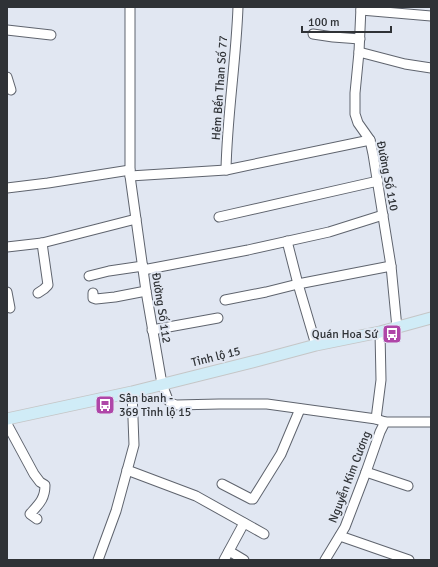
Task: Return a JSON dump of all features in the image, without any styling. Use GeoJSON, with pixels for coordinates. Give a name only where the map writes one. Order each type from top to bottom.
{"type":"FeatureCollection","features":[{"type":"Feature","properties":{"kind":"main road","name":"Tỉnh lộ 15"},"geometry":{"type":"LineString","coordinates":[[7,419],[132,392],[316,345],[397,328],[431,318]]}},
{"type":"Feature","properties":{"kind":"street","name":"Đường Số 112"},"geometry":{"type":"LineString","coordinates":[[130,7],[130,173],[152,330],[162,384],[168,400],[171,404],[176,405],[267,404],[381,420]]}},
{"type":"Feature","properties":{"kind":"street","name":"Hẻm Bến Than Số 77"},"geometry":{"type":"LineString","coordinates":[[226,170],[238,7]]}},
{"type":"Feature","properties":{"kind":"street"},"geometry":{"type":"LineString","coordinates":[[361,8],[431,16]]}},
{"type":"Feature","properties":{"kind":"street","name":"Đường Số 110"},"geometry":{"type":"LineString","coordinates":[[361,8],[355,114],[358,123],[370,140],[391,266],[397,328]]}},
{"type":"Feature","properties":{"kind":"street"},"geometry":{"type":"LineString","coordinates":[[7,30],[51,35]]}},
{"type":"Feature","properties":{"kind":"street"},"geometry":{"type":"LineString","coordinates":[[313,34],[360,39]]}},
{"type":"Feature","properties":{"kind":"street"},"geometry":{"type":"LineString","coordinates":[[359,52],[405,64],[431,68]]}},
{"type":"Feature","properties":{"kind":"street"},"geometry":{"type":"LineString","coordinates":[[7,77],[11,90]]}},
{"type":"Feature","properties":{"kind":"street"},"geometry":{"type":"LineString","coordinates":[[7,188],[130,173],[226,170],[370,140]]}},
{"type":"Feature","properties":{"kind":"street"},"geometry":{"type":"LineString","coordinates":[[219,217],[378,181]]}},
{"type":"Feature","properties":{"kind":"street"},"geometry":{"type":"LineString","coordinates":[[89,276],[109,271],[143,268],[248,250],[329,232],[383,215]]}},
{"type":"Feature","properties":{"kind":"street"},"geometry":{"type":"LineString","coordinates":[[7,247],[42,243],[136,219]]}},
{"type":"Feature","properties":{"kind":"street"},"geometry":{"type":"LineString","coordinates":[[287,241],[316,345]]}},
{"type":"Feature","properties":{"kind":"street"},"geometry":{"type":"LineString","coordinates":[[38,293],[48,285],[42,243]]}},
{"type":"Feature","properties":{"kind":"street"},"geometry":{"type":"LineString","coordinates":[[225,300],[391,266]]}},
{"type":"Feature","properties":{"kind":"street"},"geometry":{"type":"LineString","coordinates":[[92,293],[93,298],[96,299],[115,298],[146,291]]}},
{"type":"Feature","properties":{"kind":"street"},"geometry":{"type":"LineString","coordinates":[[7,292],[10,308]]}},
{"type":"Feature","properties":{"kind":"street"},"geometry":{"type":"LineString","coordinates":[[152,330],[218,318]]}},
{"type":"Feature","properties":{"kind":"street"},"geometry":{"type":"LineString","coordinates":[[380,332],[381,420]]}},
{"type":"Feature","properties":{"kind":"street"},"geometry":{"type":"LineString","coordinates":[[98,560],[116,511],[134,445],[132,392]]}},
{"type":"Feature","properties":{"kind":"street"},"geometry":{"type":"LineString","coordinates":[[222,484],[253,499],[281,454],[300,409]]}},
{"type":"Feature","properties":{"kind":"street","name":"Nguyễn Kim Cương"},"geometry":{"type":"LineString","coordinates":[[325,560],[345,527],[380,432],[381,420],[431,422]]}},
{"type":"Feature","properties":{"kind":"street"},"geometry":{"type":"LineString","coordinates":[[7,424],[34,474],[40,482],[46,485],[45,494],[30,514],[37,520]]}},
{"type":"Feature","properties":{"kind":"street"},"geometry":{"type":"LineString","coordinates":[[127,470],[196,496],[264,534]]}},
{"type":"Feature","properties":{"kind":"street"},"geometry":{"type":"LineString","coordinates":[[366,472],[408,486]]}},
{"type":"Feature","properties":{"kind":"street"},"geometry":{"type":"LineString","coordinates":[[224,560],[244,523]]}},
{"type":"Feature","properties":{"kind":"street"},"geometry":{"type":"LineString","coordinates":[[340,536],[409,560]]}},
{"type":"Feature","properties":{"kind":"street"},"geometry":{"type":"LineString","coordinates":[[230,551],[244,560]]}},
{"type":"Feature","properties":{"kind":"place","name":"Quán Hoa Sứ"},"geometry":{"type":"Point","coordinates":[392,334]}},
{"type":"Feature","properties":{"kind":"place","name":"Sân banh - 369 Tỉnh lộ 15"},"geometry":{"type":"Point","coordinates":[105,405]}}]}
